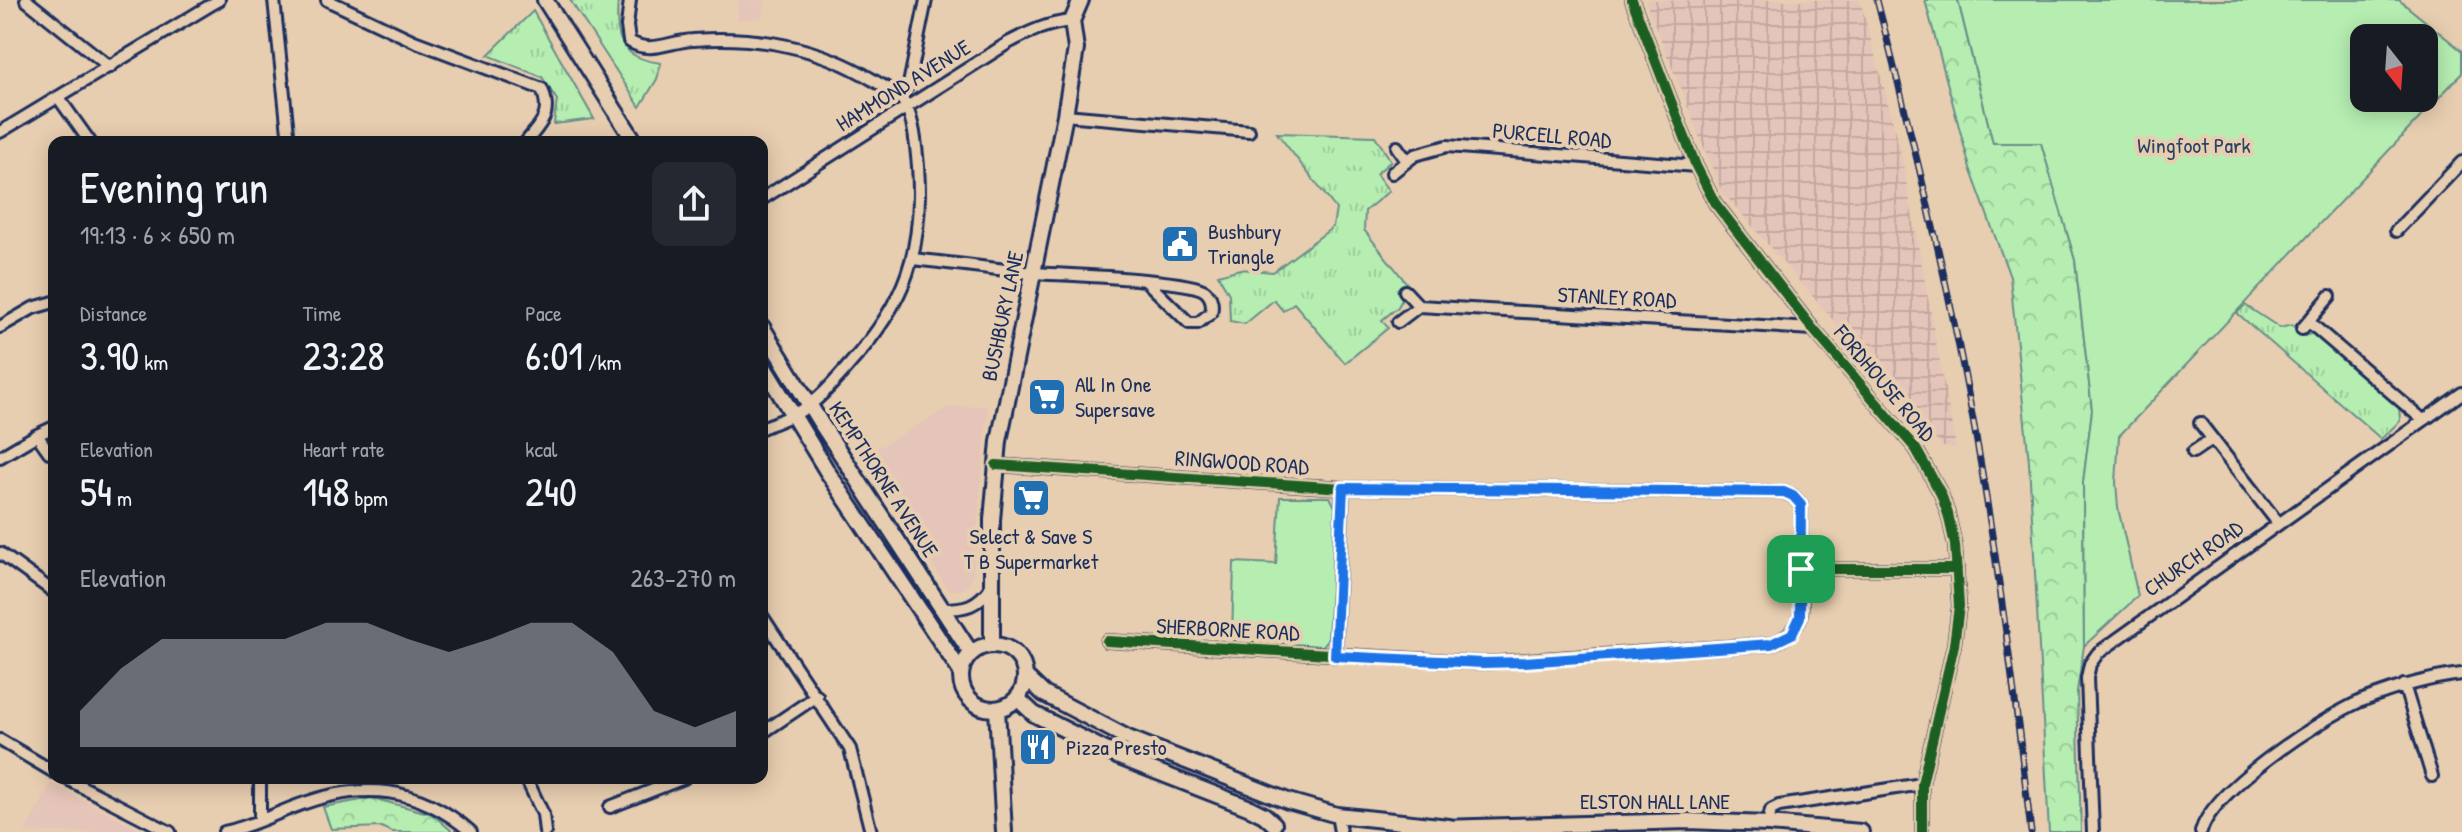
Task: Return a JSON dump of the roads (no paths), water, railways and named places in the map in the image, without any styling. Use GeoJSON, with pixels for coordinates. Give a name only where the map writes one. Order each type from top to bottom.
{"type":"FeatureCollection","features":[{"type":"Feature","properties":{"kind":"street"},"geometry":{"type":"LineString","coordinates":[[26,0],[110,67]]}},
{"type":"Feature","properties":{"kind":"street"},"geometry":{"type":"LineString","coordinates":[[0,132],[219,0]]}},
{"type":"Feature","properties":{"kind":"street"},"geometry":{"type":"LineString","coordinates":[[274,0],[288,136]]}},
{"type":"Feature","properties":{"kind":"street"},"geometry":{"type":"LineString","coordinates":[[327,0],[414,41],[542,89],[547,108],[543,120],[531,136]]}},
{"type":"Feature","properties":{"kind":"street"},"geometry":{"type":"LineString","coordinates":[[545,0],[631,136]]}},
{"type":"Feature","properties":{"kind":"street"},"geometry":{"type":"LineString","coordinates":[[630,0],[627,33],[629,41],[641,47],[647,49],[691,40],[753,40],[782,45],[850,66],[902,101],[914,138],[920,201],[912,259],[895,305],[880,328],[810,406],[768,425]]}},
{"type":"Feature","properties":{"kind":"street"},"geometry":{"type":"LineString","coordinates":[[902,101],[909,84],[926,0]]}},
{"type":"Feature","properties":{"kind":"street","name":"BUSHBURY LANE"},"geometry":{"type":"LineString","coordinates":[[992,645],[992,520],[996,465],[1011,375],[1065,115],[1076,49],[1072,21],[1081,0]]}},
{"type":"Feature","properties":{"kind":"street","name":"FORDHOUSE ROAD"},"geometry":{"type":"LineString","coordinates":[[1632,0],[1696,166],[1715,203],[1813,329],[1916,449],[1941,494],[1948,514],[1957,569],[1959,606],[1954,645],[1922,784],[1922,832]]}},
{"type":"Feature","properties":{"kind":"street","name":"HAMMOND AVENUE"},"geometry":{"type":"LineString","coordinates":[[768,195],[902,101],[1008,43],[1046,26],[1072,21]]}},
{"type":"Feature","properties":{"kind":"street"},"geometry":{"type":"LineString","coordinates":[[58,97],[86,136]]}},
{"type":"Feature","properties":{"kind":"street"},"geometry":{"type":"LineString","coordinates":[[1065,115],[1249,131]]}},
{"type":"Feature","properties":{"kind":"street","name":"PURCELL ROAD"},"geometry":{"type":"LineString","coordinates":[[1392,173],[1415,155],[1447,146],[1696,166]]}},
{"type":"Feature","properties":{"kind":"street"},"geometry":{"type":"LineString","coordinates":[[1397,147],[1407,161]]}},
{"type":"Feature","properties":{"kind":"street"},"geometry":{"type":"LineString","coordinates":[[2396,231],[2462,162]]}},
{"type":"Feature","properties":{"kind":"street"},"geometry":{"type":"LineString","coordinates":[[912,259],[1034,273],[1146,281],[1195,286],[1206,291],[1211,299],[1211,313],[1198,323],[1189,323],[1146,281]]}},
{"type":"Feature","properties":{"kind":"street"},"geometry":{"type":"LineString","coordinates":[[1398,322],[1419,306],[1405,291]]}},
{"type":"Feature","properties":{"kind":"street"},"geometry":{"type":"LineString","coordinates":[[2330,296],[2305,325],[2423,420]]}},
{"type":"Feature","properties":{"kind":"street"},"geometry":{"type":"LineString","coordinates":[[0,327],[33,308],[48,304]]}},
{"type":"Feature","properties":{"kind":"street","name":"STANLEY ROAD"},"geometry":{"type":"LineString","coordinates":[[1419,306],[1813,329]]}},
{"type":"Feature","properties":{"kind":"street","name":"KEMPTHORNE AVENUE"},"geometry":{"type":"LineString","coordinates":[[768,337],[971,653]]}},
{"type":"Feature","properties":{"kind":"street","name":"KEMPTHORNE AVENUE"},"geometry":{"type":"LineString","coordinates":[[768,374],[891,570],[961,672]]}},
{"type":"Feature","properties":{"kind":"street","name":"CHURCH ROAD"},"geometry":{"type":"LineString","coordinates":[[2093,832],[2087,689],[2090,664],[2098,653],[2462,393]]}},
{"type":"Feature","properties":{"kind":"street"},"geometry":{"type":"LineString","coordinates":[[2200,423],[2278,523]]}},
{"type":"Feature","properties":{"kind":"street"},"geometry":{"type":"LineString","coordinates":[[0,457],[48,430]]}},
{"type":"Feature","properties":{"kind":"street"},"geometry":{"type":"LineString","coordinates":[[37,435],[48,451]]}},
{"type":"Feature","properties":{"kind":"street"},"geometry":{"type":"LineString","coordinates":[[2193,452],[2212,439]]}},
{"type":"Feature","properties":{"kind":"street","name":"RINGWOOD ROAD"},"geometry":{"type":"LineString","coordinates":[[996,465],[1343,488],[1784,492],[1801,505],[1801,569]]}},
{"type":"Feature","properties":{"kind":"street"},"geometry":{"type":"LineString","coordinates":[[1335,656],[1343,488]]}},
{"type":"Feature","properties":{"kind":"street"},"geometry":{"type":"LineString","coordinates":[[0,553],[48,588]]}},
{"type":"Feature","properties":{"kind":"street"},"geometry":{"type":"LineString","coordinates":[[1801,569],[1957,569]]}},
{"type":"Feature","properties":{"kind":"street","name":"SHERBORNE ROAD"},"geometry":{"type":"LineString","coordinates":[[1107,641],[1497,663],[1771,644],[1792,634],[1797,627],[1801,569]]}},
{"type":"Feature","properties":{"kind":"street"},"geometry":{"type":"LineString","coordinates":[[942,609],[973,606],[991,587]]}},
{"type":"Feature","properties":{"kind":"street"},"geometry":{"type":"LineString","coordinates":[[768,625],[850,749],[871,832]]}},
{"type":"Feature","properties":{"kind":"street"},"geometry":{"type":"LineString","coordinates":[[992,645],[1003,646],[1017,655],[1025,676],[1023,689],[1017,698],[997,709],[982,708],[970,700],[961,684],[961,672],[971,653],[992,645]]}},
{"type":"Feature","properties":{"kind":"street"},"geometry":{"type":"LineString","coordinates":[[2201,832],[2216,805],[2285,746],[2358,703],[2404,685],[2462,674]]}},
{"type":"Feature","properties":{"kind":"street","name":"ELSTON HALL LANE"},"geometry":{"type":"LineString","coordinates":[[1025,676],[1044,694],[1128,738],[1288,801],[1337,815],[1449,827]]}},
{"type":"Feature","properties":{"kind":"street"},"geometry":{"type":"LineString","coordinates":[[2404,685],[2432,776]]}},
{"type":"Feature","properties":{"kind":"street"},"geometry":{"type":"LineString","coordinates":[[768,729],[817,696]]}},
{"type":"Feature","properties":{"kind":"street"},"geometry":{"type":"LineString","coordinates":[[1017,698],[1034,714],[1119,757],[1264,815],[1274,828],[1288,801]]}},
{"type":"Feature","properties":{"kind":"street"},"geometry":{"type":"LineString","coordinates":[[997,709],[1004,832]]}},
{"type":"Feature","properties":{"kind":"street"},"geometry":{"type":"LineString","coordinates":[[0,740],[48,768]]}},
{"type":"Feature","properties":{"kind":"street"},"geometry":{"type":"LineString","coordinates":[[77,784],[170,832]]}},
{"type":"Feature","properties":{"kind":"street"},"geometry":{"type":"LineString","coordinates":[[260,784],[260,820]]}},
{"type":"Feature","properties":{"kind":"street"},"geometry":{"type":"LineString","coordinates":[[529,784],[543,814],[545,832]]}},
{"type":"Feature","properties":{"kind":"street"},"geometry":{"type":"LineString","coordinates":[[610,807],[669,784]]}},
{"type":"Feature","properties":{"kind":"street"},"geometry":{"type":"LineString","coordinates":[[1768,824],[1771,810],[1779,806],[1922,784]]}},
{"type":"Feature","properties":{"kind":"street"},"geometry":{"type":"LineString","coordinates":[[224,832],[328,795],[379,790],[425,801],[471,832]]}},
{"type":"Feature","properties":{"kind":"street"},"geometry":{"type":"LineString","coordinates":[[1337,815],[1340,832]]}},
{"type":"Feature","properties":{"kind":"street","name":"ELSTON HALL LANE"},"geometry":{"type":"LineString","coordinates":[[1414,832],[1449,827],[1688,821],[1861,832]]}},
{"type":"Feature","properties":{"kind":"railway"},"geometry":{"type":"LineString","coordinates":[[1877,0],[1935,235],[1972,412],[2003,607],[2031,832]]}},
{"type":"Feature","properties":{"kind":"place","name":"Bushbury Triangle"},"geometry":{"type":"Point","coordinates":[1180,244]}},
{"type":"Feature","properties":{"kind":"place","name":"All In One Supersave"},"geometry":{"type":"Point","coordinates":[1047,397]}},
{"type":"Feature","properties":{"kind":"place","name":"Select & Save S T B Supermarket"},"geometry":{"type":"Point","coordinates":[1031,498]}},
{"type":"Feature","properties":{"kind":"place","name":"Pizza Presto"},"geometry":{"type":"Point","coordinates":[1038,747]}},
{"type":"Feature","properties":{"kind":"park label","name":"Wingfoot Park"},"geometry":{"type":"Point","coordinates":[2194,145]}}]}
